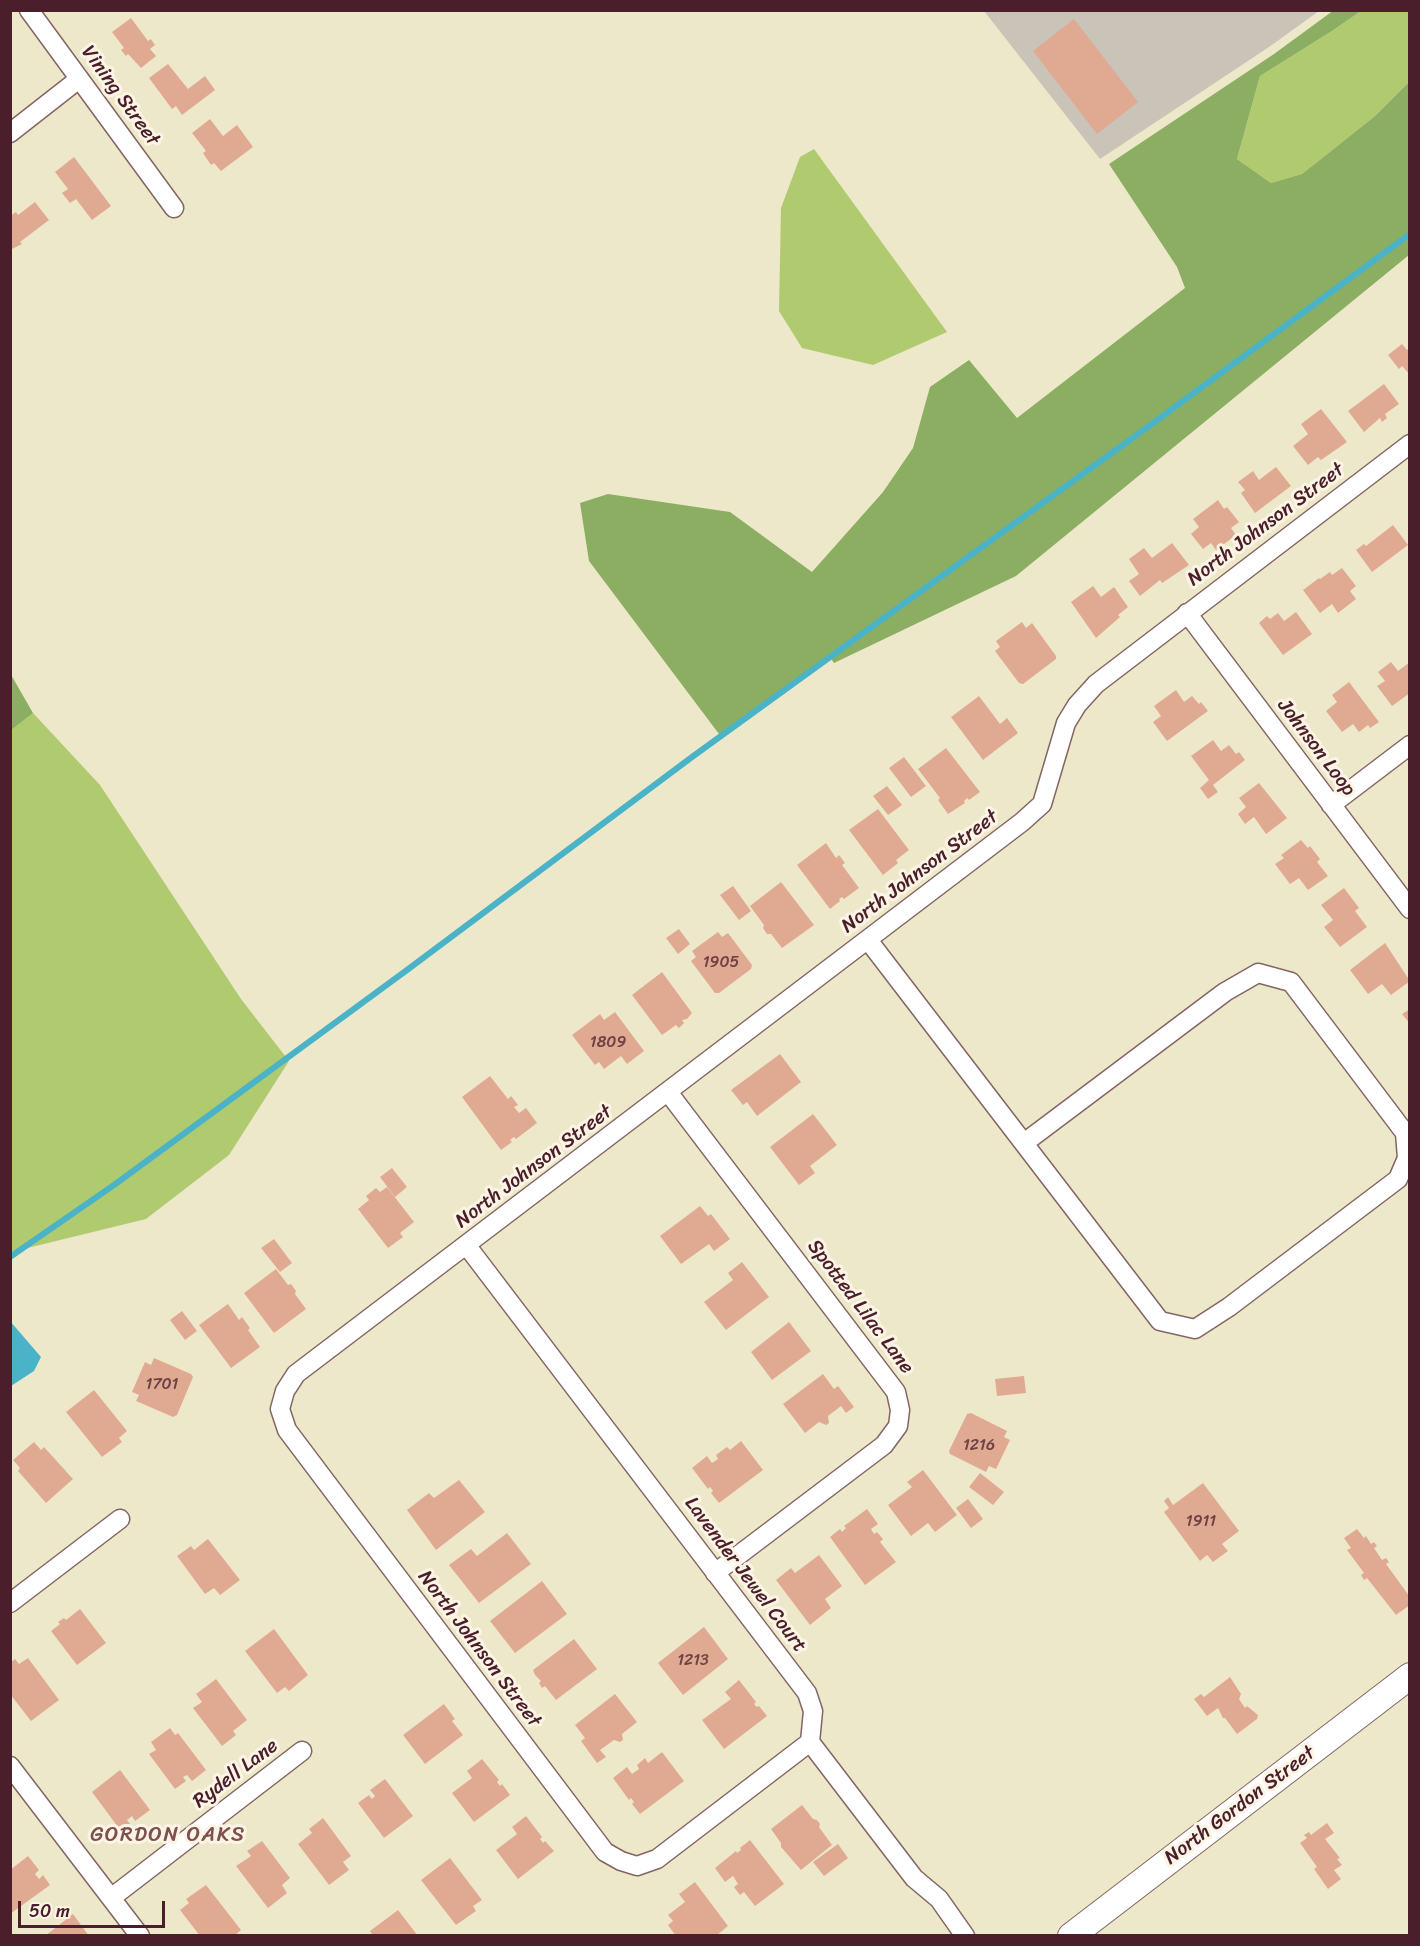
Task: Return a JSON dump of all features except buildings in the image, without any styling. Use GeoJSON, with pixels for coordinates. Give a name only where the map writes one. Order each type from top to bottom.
{"type":"FeatureCollection","features":[{"type":"Feature","properties":{"kind":"street","name":"Vining Street"},"geometry":{"type":"LineString","coordinates":[[29,10],[174,208]]}},
{"type":"Feature","properties":{"kind":"street"},"geometry":{"type":"LineString","coordinates":[[10,133],[79,79]]}},
{"type":"Feature","properties":{"kind":"street","name":"North Johnson Street"},"geometry":{"type":"LineString","coordinates":[[810,1742],[657,1859],[637,1866],[604,1852],[287,1431],[280,1408],[285,1391],[296,1374],[1023,822],[1042,804],[1066,723],[1077,705],[1096,684],[1410,444]]}},
{"type":"Feature","properties":{"kind":"street","name":"Johnson Loop"},"geometry":{"type":"LineString","coordinates":[[1187,614],[1410,909]]}},
{"type":"Feature","properties":{"kind":"street"},"geometry":{"type":"LineString","coordinates":[[1331,805],[1410,745]]}},
{"type":"Feature","properties":{"kind":"street"},"geometry":{"type":"LineString","coordinates":[[868,939],[1160,1321],[1196,1329],[1229,1307],[1398,1179],[1407,1158],[1405,1133],[1291,982],[1258,973],[1225,992],[1024,1143]]}},
{"type":"Feature","properties":{"kind":"street","name":"Spotted Lilac Lane"},"geometry":{"type":"LineString","coordinates":[[668,1092],[896,1392],[900,1410],[898,1426],[884,1445],[716,1573]]}},
{"type":"Feature","properties":{"kind":"street","name":"Lavender Jewel Court"},"geometry":{"type":"LineString","coordinates":[[467,1246],[807,1692],[813,1711],[810,1742]]}},
{"type":"Feature","properties":{"kind":"street"},"geometry":{"type":"LineString","coordinates":[[10,1603],[120,1520]]}},
{"type":"Feature","properties":{"kind":"street","name":"North Gordon Street"},"geometry":{"type":"LineString","coordinates":[[1071,1935],[1410,1676]]}},
{"type":"Feature","properties":{"kind":"street"},"geometry":{"type":"LineString","coordinates":[[810,1742],[914,1878],[939,1899],[965,1935]]}},
{"type":"Feature","properties":{"kind":"street","name":"Rydell Lane"},"geometry":{"type":"LineString","coordinates":[[111,1898],[303,1751]]}},
{"type":"Feature","properties":{"kind":"street"},"geometry":{"type":"LineString","coordinates":[[10,1766],[140,1935]]}},
{"type":"Feature","properties":{"kind":"shaded area"},"geometry":{"type":"Polygon","coordinates":[[[984,11],[1319,11],[1269,47],[1100,159],[984,11]]]}},
{"type":"Feature","properties":{"kind":"green space"},"geometry":{"type":"Polygon","coordinates":[[[1334,10],[1361,11],[1260,76],[1237,159],[1271,183],[1302,174],[1375,116],[1409,82],[1409,255],[1016,576],[834,663],[830,657],[722,738],[589,561],[580,503],[608,494],[730,512],[812,572],[883,492],[913,448],[930,387],[969,360],[1017,418],[1185,288],[1177,267],[1109,164],[1274,54],[1334,10]]]}},
{"type":"Feature","properties":{"kind":"green space"},"geometry":{"type":"Polygon","coordinates":[[[1361,11],[1409,11],[1409,82],[1375,116],[1302,174],[1271,183],[1237,159],[1260,76],[1361,11]]]}},
{"type":"Feature","properties":{"kind":"green space"},"geometry":{"type":"Polygon","coordinates":[[[814,149],[947,332],[873,365],[802,348],[779,311],[781,208],[800,157],[814,149]]]}},
{"type":"Feature","properties":{"kind":"green space"},"geometry":{"type":"Polygon","coordinates":[[[10,673],[33,713],[11,730],[10,730],[10,673]]]}},
{"type":"Feature","properties":{"kind":"green space"},"geometry":{"type":"Polygon","coordinates":[[[33,713],[100,785],[241,999],[289,1061],[229,1155],[146,1219],[11,1252],[10,730],[33,713]]]}},
{"type":"Feature","properties":{"kind":"water"},"geometry":{"type":"Polygon","coordinates":[[[10,1321],[41,1357],[34,1371],[11,1386],[10,1321]]]}},
{"type":"Feature","properties":{"kind":"waterway"},"geometry":{"type":"LineString","coordinates":[[10,1257],[114,1185],[692,757],[1410,234]]}},
{"type":"Feature","properties":{"kind":"district","name":"GORDON OAKS"},"geometry":{"type":"Point","coordinates":[168,1836]}}]}
